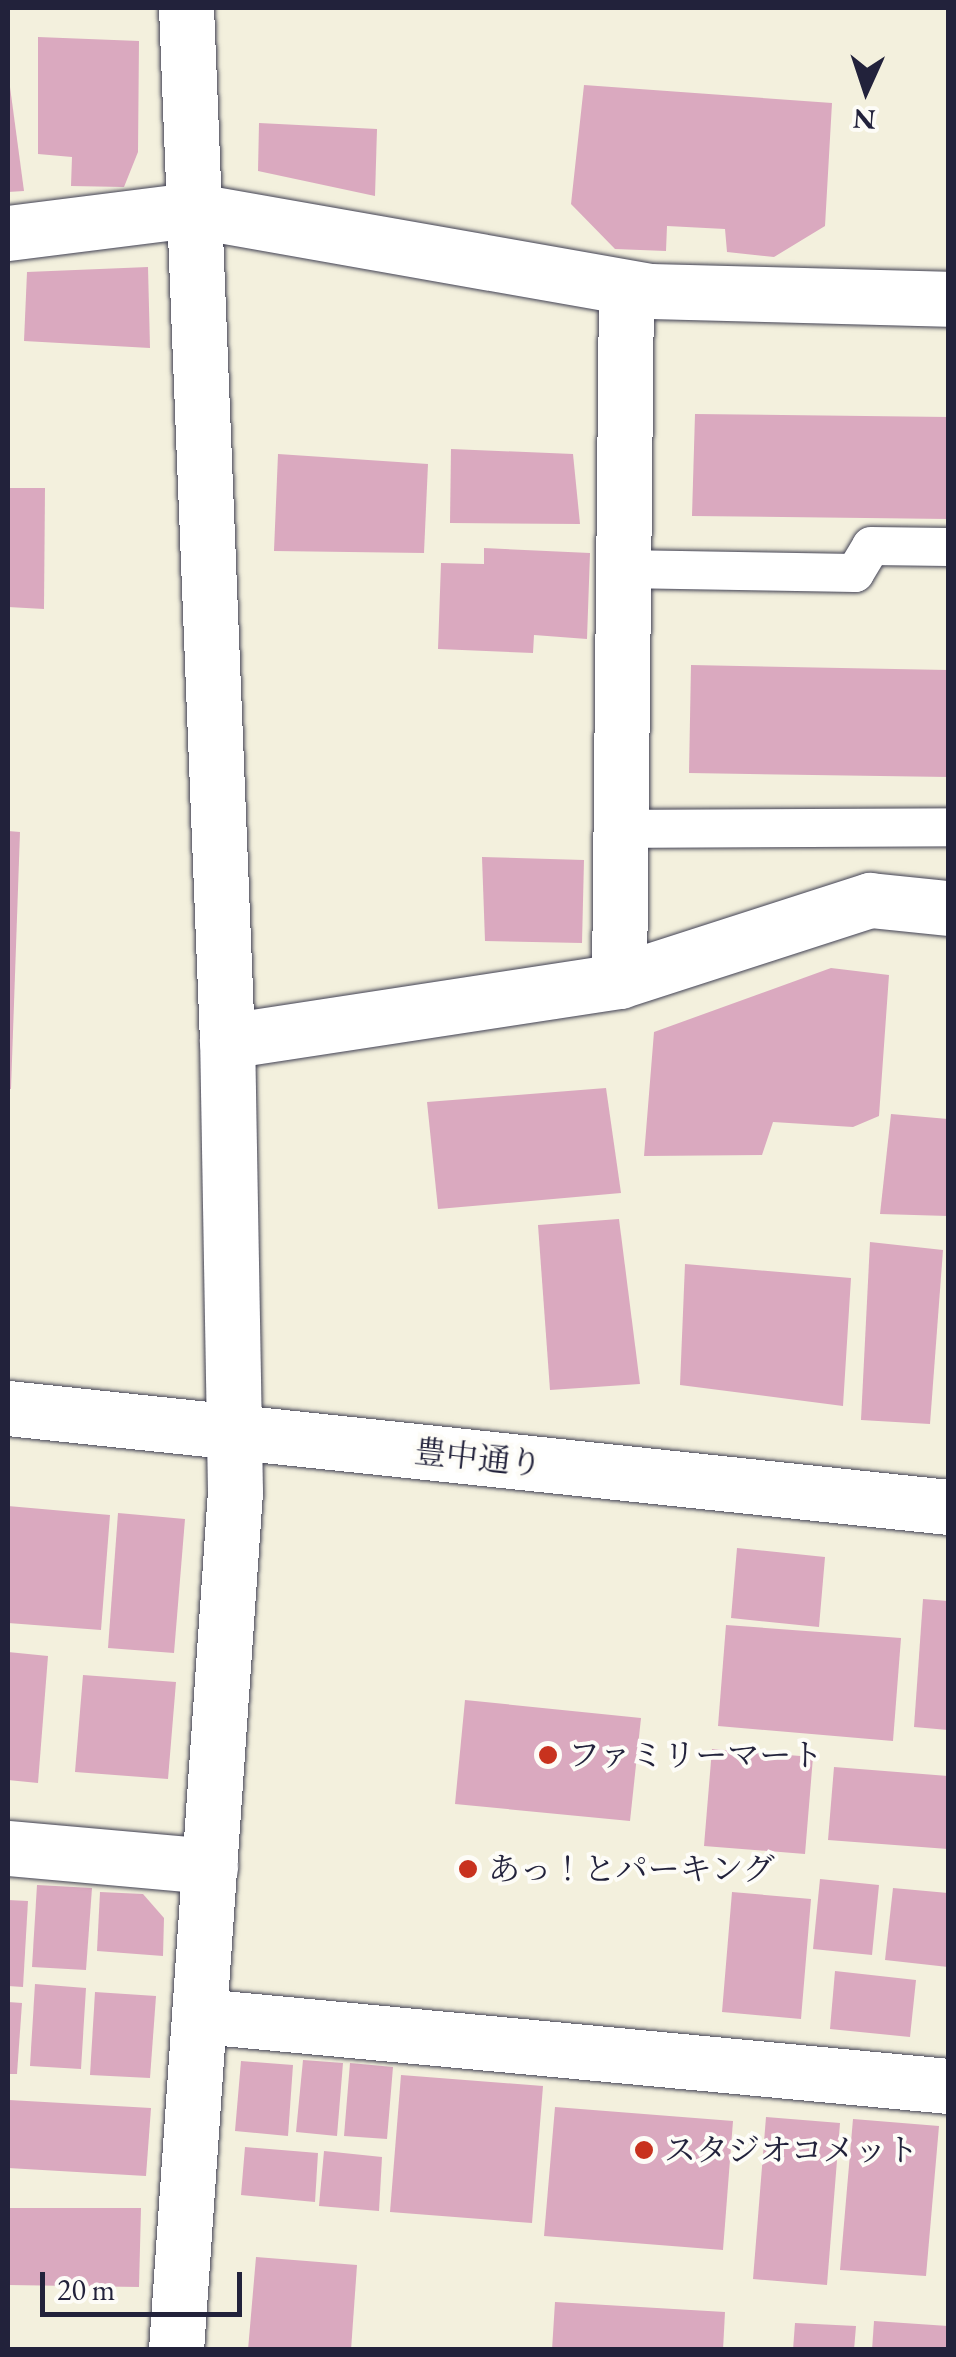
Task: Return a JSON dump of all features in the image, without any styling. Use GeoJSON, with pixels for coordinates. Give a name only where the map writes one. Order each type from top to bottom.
{"type":"FeatureCollection","features":[{"type":"Feature","properties":{"kind":"street"},"geometry":{"type":"LineString","coordinates":[[176,2350],[201,2016],[234,1432],[227,1041],[191,210],[186,8]]}},
{"type":"Feature","properties":{"kind":"street"},"geometry":{"type":"LineString","coordinates":[[8,233],[191,210],[626,288],[948,299]]}},
{"type":"Feature","properties":{"kind":"street"},"geometry":{"type":"LineString","coordinates":[[618,981],[626,288]]}},
{"type":"Feature","properties":{"kind":"street"},"geometry":{"type":"LineString","coordinates":[[227,1041],[618,981],[870,900],[948,908]]}},
{"type":"Feature","properties":{"kind":"street","name":"豊中通り"},"geometry":{"type":"LineString","coordinates":[[8,1408],[948,1507]]}},
{"type":"Feature","properties":{"kind":"street"},"geometry":{"type":"LineString","coordinates":[[8,1848],[210,1866]]}},
{"type":"Feature","properties":{"kind":"street"},"geometry":{"type":"LineString","coordinates":[[201,2016],[948,2086]]}},
{"type":"Feature","properties":{"kind":"lane"},"geometry":{"type":"LineString","coordinates":[[622,569],[855,574],[871,546],[948,547]]}},
{"type":"Feature","properties":{"kind":"lane"},"geometry":{"type":"LineString","coordinates":[[618,829],[948,827]]}},
{"type":"Feature","properties":{"kind":"building"},"geometry":{"type":"Polygon","coordinates":[[[38,37],[139,41],[138,152],[124,187],[71,186],[72,157],[38,154],[38,37]]]}},
{"type":"Feature","properties":{"kind":"building"},"geometry":{"type":"Polygon","coordinates":[[[584,85],[832,103],[825,226],[774,257],[727,252],[725,229],[667,226],[666,251],[615,249],[571,204],[584,85]]]}},
{"type":"Feature","properties":{"kind":"building"},"geometry":{"type":"Polygon","coordinates":[[[8,88],[24,191],[8,192],[8,88]]]}},
{"type":"Feature","properties":{"kind":"building"},"geometry":{"type":"Polygon","coordinates":[[[259,123],[377,129],[375,196],[258,171],[259,123]]]}},
{"type":"Feature","properties":{"kind":"building"},"geometry":{"type":"Polygon","coordinates":[[[148,267],[150,348],[24,341],[27,272],[148,267]]]}},
{"type":"Feature","properties":{"kind":"building"},"geometry":{"type":"Polygon","coordinates":[[[695,414],[948,417],[948,519],[692,516],[695,414]]]}},
{"type":"Feature","properties":{"kind":"building"},"geometry":{"type":"Polygon","coordinates":[[[451,449],[573,454],[580,524],[450,523],[451,449]]]}},
{"type":"Feature","properties":{"kind":"building"},"geometry":{"type":"Polygon","coordinates":[[[278,454],[428,464],[424,553],[274,551],[278,454]]]}},
{"type":"Feature","properties":{"kind":"building"},"geometry":{"type":"Polygon","coordinates":[[[8,488],[45,488],[44,609],[8,607],[8,488]]]}},
{"type":"Feature","properties":{"kind":"building"},"geometry":{"type":"Polygon","coordinates":[[[484,548],[590,553],[587,639],[534,635],[533,653],[438,649],[441,563],[484,564],[484,548]]]}},
{"type":"Feature","properties":{"kind":"building"},"geometry":{"type":"Polygon","coordinates":[[[691,665],[948,670],[948,777],[689,773],[691,665]]]}},
{"type":"Feature","properties":{"kind":"building"},"geometry":{"type":"Polygon","coordinates":[[[8,831],[20,832],[11,1089],[8,1089],[8,831]]]}},
{"type":"Feature","properties":{"kind":"building"},"geometry":{"type":"Polygon","coordinates":[[[482,857],[584,860],[582,943],[485,941],[482,857]]]}},
{"type":"Feature","properties":{"kind":"building"},"geometry":{"type":"Polygon","coordinates":[[[831,968],[889,975],[879,1116],[853,1127],[773,1122],[762,1155],[644,1156],[654,1032],[831,968]]]}},
{"type":"Feature","properties":{"kind":"building"},"geometry":{"type":"Polygon","coordinates":[[[606,1088],[621,1193],[438,1209],[427,1102],[606,1088]]]}},
{"type":"Feature","properties":{"kind":"building"},"geometry":{"type":"Polygon","coordinates":[[[891,1114],[948,1119],[948,1216],[880,1214],[891,1114]]]}},
{"type":"Feature","properties":{"kind":"building"},"geometry":{"type":"Polygon","coordinates":[[[619,1219],[640,1384],[550,1390],[538,1225],[619,1219]]]}},
{"type":"Feature","properties":{"kind":"building"},"geometry":{"type":"Polygon","coordinates":[[[870,1242],[943,1250],[930,1424],[861,1420],[870,1242]]]}},
{"type":"Feature","properties":{"kind":"building"},"geometry":{"type":"Polygon","coordinates":[[[685,1264],[851,1278],[843,1406],[680,1385],[685,1264]]]}},
{"type":"Feature","properties":{"kind":"building"},"geometry":{"type":"Polygon","coordinates":[[[8,1506],[110,1515],[101,1630],[8,1623],[8,1506]]]}},
{"type":"Feature","properties":{"kind":"building"},"geometry":{"type":"Polygon","coordinates":[[[118,1513],[185,1519],[174,1653],[108,1648],[118,1513]]]}},
{"type":"Feature","properties":{"kind":"building"},"geometry":{"type":"Polygon","coordinates":[[[737,1548],[825,1557],[819,1627],[731,1618],[737,1548]]]}},
{"type":"Feature","properties":{"kind":"building"},"geometry":{"type":"Polygon","coordinates":[[[923,1599],[948,1601],[948,1730],[914,1727],[923,1599]]]}},
{"type":"Feature","properties":{"kind":"building"},"geometry":{"type":"Polygon","coordinates":[[[726,1625],[901,1638],[893,1741],[718,1726],[726,1625]]]}},
{"type":"Feature","properties":{"kind":"building"},"geometry":{"type":"Polygon","coordinates":[[[8,1652],[48,1656],[38,1783],[8,1780],[8,1652]]]}},
{"type":"Feature","properties":{"kind":"building"},"geometry":{"type":"Polygon","coordinates":[[[83,1675],[176,1682],[168,1779],[75,1772],[83,1675]]]}},
{"type":"Feature","properties":{"kind":"building"},"geometry":{"type":"Polygon","coordinates":[[[465,1700],[641,1718],[630,1821],[455,1804],[465,1700]]]}},
{"type":"Feature","properties":{"kind":"building"},"geometry":{"type":"Polygon","coordinates":[[[712,1749],[813,1757],[805,1854],[704,1846],[712,1749]]]}},
{"type":"Feature","properties":{"kind":"building"},"geometry":{"type":"Polygon","coordinates":[[[834,1767],[948,1776],[948,1849],[828,1840],[834,1767]]]}},
{"type":"Feature","properties":{"kind":"building"},"geometry":{"type":"Polygon","coordinates":[[[820,1879],[879,1885],[872,1955],[813,1949],[820,1879]]]}},
{"type":"Feature","properties":{"kind":"building"},"geometry":{"type":"Polygon","coordinates":[[[37,1885],[92,1888],[86,1970],[32,1967],[37,1885]]]}},
{"type":"Feature","properties":{"kind":"building"},"geometry":{"type":"Polygon","coordinates":[[[893,1888],[948,1893],[948,1967],[885,1960],[893,1888]]]}},
{"type":"Feature","properties":{"kind":"building"},"geometry":{"type":"Polygon","coordinates":[[[100,1892],[143,1894],[164,1918],[163,1956],[97,1951],[100,1892]]]}},
{"type":"Feature","properties":{"kind":"building"},"geometry":{"type":"Polygon","coordinates":[[[732,1892],[811,1899],[801,2019],[722,2012],[732,1892]]]}},
{"type":"Feature","properties":{"kind":"building"},"geometry":{"type":"Polygon","coordinates":[[[8,1900],[28,1901],[23,1987],[8,1986],[8,1900]]]}},
{"type":"Feature","properties":{"kind":"building"},"geometry":{"type":"Polygon","coordinates":[[[835,1971],[916,1980],[910,2037],[830,2029],[835,1971]]]}},
{"type":"Feature","properties":{"kind":"building"},"geometry":{"type":"Polygon","coordinates":[[[35,1984],[86,1988],[81,2069],[30,2066],[35,1984]]]}},
{"type":"Feature","properties":{"kind":"building"},"geometry":{"type":"Polygon","coordinates":[[[95,1992],[156,1996],[150,2078],[90,2075],[95,1992]]]}},
{"type":"Feature","properties":{"kind":"building"},"geometry":{"type":"Polygon","coordinates":[[[8,2002],[22,2003],[17,2074],[8,2074],[8,2002]]]}},
{"type":"Feature","properties":{"kind":"building"},"geometry":{"type":"Polygon","coordinates":[[[303,2060],[343,2063],[337,2136],[296,2132],[303,2060]]]}},
{"type":"Feature","properties":{"kind":"building"},"geometry":{"type":"Polygon","coordinates":[[[241,2061],[293,2065],[288,2136],[235,2131],[241,2061]]]}},
{"type":"Feature","properties":{"kind":"building"},"geometry":{"type":"Polygon","coordinates":[[[350,2063],[393,2067],[387,2139],[344,2136],[350,2063]]]}},
{"type":"Feature","properties":{"kind":"building"},"geometry":{"type":"Polygon","coordinates":[[[401,2075],[543,2086],[532,2223],[390,2212],[401,2075]]]}},
{"type":"Feature","properties":{"kind":"building"},"geometry":{"type":"Polygon","coordinates":[[[9,2100],[151,2108],[146,2176],[8,2168],[9,2100]]]}},
{"type":"Feature","properties":{"kind":"building"},"geometry":{"type":"Polygon","coordinates":[[[555,2107],[733,2121],[723,2250],[544,2236],[555,2107]]]}},
{"type":"Feature","properties":{"kind":"building"},"geometry":{"type":"Polygon","coordinates":[[[766,2117],[840,2123],[827,2285],[753,2279],[766,2117]]]}},
{"type":"Feature","properties":{"kind":"building"},"geometry":{"type":"Polygon","coordinates":[[[853,2119],[939,2126],[926,2276],[840,2270],[853,2119]]]}},
{"type":"Feature","properties":{"kind":"building"},"geometry":{"type":"Polygon","coordinates":[[[245,2147],[318,2153],[315,2202],[241,2195],[245,2147]]]}},
{"type":"Feature","properties":{"kind":"building"},"geometry":{"type":"Polygon","coordinates":[[[324,2151],[382,2157],[379,2211],[319,2206],[324,2151]]]}},
{"type":"Feature","properties":{"kind":"building"},"geometry":{"type":"Polygon","coordinates":[[[8,2208],[141,2208],[139,2287],[8,2285],[8,2208]]]}},
{"type":"Feature","properties":{"kind":"building"},"geometry":{"type":"Polygon","coordinates":[[[256,2257],[357,2265],[351,2350],[248,2350],[256,2257]]]}},
{"type":"Feature","properties":{"kind":"building"},"geometry":{"type":"Polygon","coordinates":[[[555,2302],[725,2312],[723,2350],[552,2350],[555,2302]]]}},
{"type":"Feature","properties":{"kind":"building"},"geometry":{"type":"Polygon","coordinates":[[[874,2321],[948,2326],[948,2350],[872,2350],[874,2321]]]}},
{"type":"Feature","properties":{"kind":"building"},"geometry":{"type":"Polygon","coordinates":[[[795,2323],[856,2326],[854,2350],[793,2350],[795,2323]]]}},
{"type":"Feature","properties":{"kind":"place","name":"ファミリーマート"},"geometry":{"type":"Point","coordinates":[548,1755]}},
{"type":"Feature","properties":{"kind":"place","name":"あっ！とパーキング"},"geometry":{"type":"Point","coordinates":[468,1869]}},
{"type":"Feature","properties":{"kind":"place","name":"スタジオコメット"},"geometry":{"type":"Point","coordinates":[644,2150]}}]}
